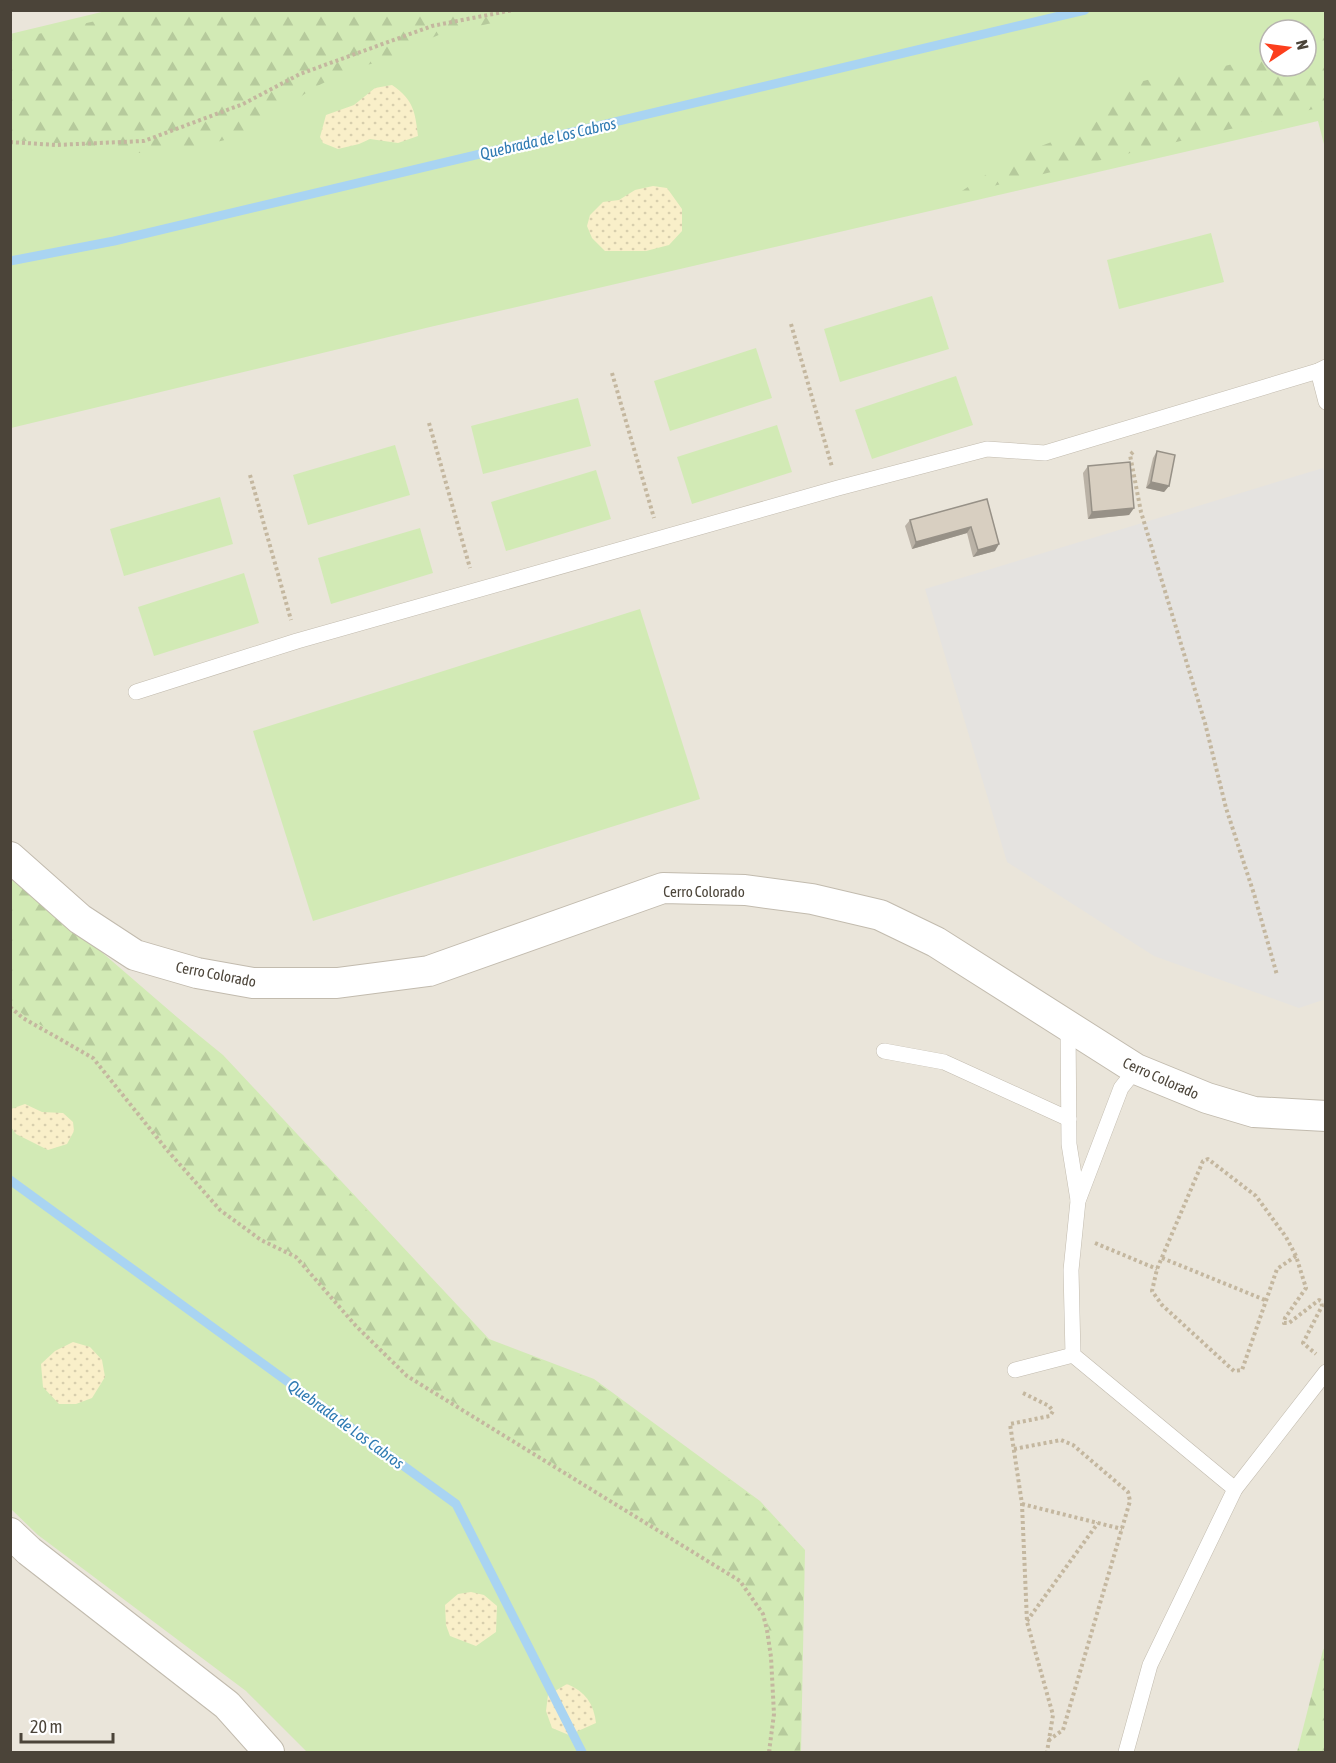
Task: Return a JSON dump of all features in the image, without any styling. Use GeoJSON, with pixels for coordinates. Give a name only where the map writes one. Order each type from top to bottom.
{"type":"FeatureCollection","features":[{"type":"Feature","properties":{"kind":"street","name":"Cerro Colorado"},"geometry":{"type":"LineString","coordinates":[[10,857],[80,919],[135,955],[196,973],[252,984],[337,983],[429,971],[663,888],[745,890],[812,899],[880,915],[936,942],[1136,1069],[1207,1098],[1254,1112],[1326,1116]]}},
{"type":"Feature","properties":{"kind":"street"},"geometry":{"type":"LineString","coordinates":[[10,1533],[29,1551],[227,1705],[269,1752]]}},
{"type":"Feature","properties":{"kind":"lane"},"geometry":{"type":"LineString","coordinates":[[136,692],[297,641],[476,589],[987,449],[1046,453],[1322,369],[1326,402]]}},
{"type":"Feature","properties":{"kind":"lane"},"geometry":{"type":"LineString","coordinates":[[1068,1026],[1069,1144],[1078,1202],[1071,1270],[1073,1355],[1235,1489]]}},
{"type":"Feature","properties":{"kind":"lane"},"geometry":{"type":"LineString","coordinates":[[884,1051],[944,1062],[1069,1119]]}},
{"type":"Feature","properties":{"kind":"lane"},"geometry":{"type":"LineString","coordinates":[[1078,1202],[1121,1088],[1136,1069]]}},
{"type":"Feature","properties":{"kind":"lane"},"geometry":{"type":"LineString","coordinates":[[1015,1370],[1073,1355]]}},
{"type":"Feature","properties":{"kind":"lane"},"geometry":{"type":"LineString","coordinates":[[1126,1752],[1150,1665],[1235,1489],[1326,1372]]}},
{"type":"Feature","properties":{"kind":"path"},"geometry":{"type":"LineString","coordinates":[[10,142],[56,145],[144,141],[243,104],[300,74],[432,26],[513,10]]}},
{"type":"Feature","properties":{"kind":"path"},"geometry":{"type":"LineString","coordinates":[[791,324],[838,488]]}},
{"type":"Feature","properties":{"kind":"path"},"geometry":{"type":"LineString","coordinates":[[612,374],[660,538]]}},
{"type":"Feature","properties":{"kind":"path"},"geometry":{"type":"LineString","coordinates":[[429,423],[476,589]]}},
{"type":"Feature","properties":{"kind":"path"},"geometry":{"type":"LineString","coordinates":[[1137,448],[1130,455],[1141,512],[1204,723],[1226,808],[1277,975]]}},
{"type":"Feature","properties":{"kind":"path"},"geometry":{"type":"LineString","coordinates":[[250,475],[297,641]]}},
{"type":"Feature","properties":{"kind":"path"},"geometry":{"type":"LineString","coordinates":[[10,1007],[23,1018],[93,1058],[167,1150],[220,1210],[261,1240],[296,1257],[356,1326],[407,1376],[740,1581],[764,1614],[767,1630],[774,1714],[769,1752]]}},
{"type":"Feature","properties":{"kind":"path"},"geometry":{"type":"LineString","coordinates":[[1296,1256],[1277,1269],[1242,1370],[1234,1371],[1162,1305],[1152,1292],[1157,1269],[1203,1161],[1208,1159],[1256,1196],[1286,1237],[1296,1256],[1306,1288],[1285,1318],[1284,1323],[1289,1323],[1318,1300],[1321,1301],[1322,1306],[1303,1343],[1318,1355]]}},
{"type":"Feature","properties":{"kind":"path"},"geometry":{"type":"LineString","coordinates":[[1075,1235],[1157,1269]]}},
{"type":"Feature","properties":{"kind":"path"},"geometry":{"type":"LineString","coordinates":[[1162,1258],[1265,1300]]}},
{"type":"Feature","properties":{"kind":"path"},"geometry":{"type":"LineString","coordinates":[[1015,1370],[1016,1390],[1049,1406],[1053,1411],[1050,1416],[1010,1424],[1022,1504],[1027,1622],[1053,1715],[1047,1752]]}},
{"type":"Feature","properties":{"kind":"path"},"geometry":{"type":"LineString","coordinates":[[1014,1449],[1061,1440],[1073,1445],[1128,1492],[1130,1501],[1063,1730],[1049,1740]]}},
{"type":"Feature","properties":{"kind":"path"},"geometry":{"type":"LineString","coordinates":[[1022,1504],[1122,1529]]}},
{"type":"Feature","properties":{"kind":"path"},"geometry":{"type":"LineString","coordinates":[[1027,1622],[1098,1523]]}},
{"type":"Feature","properties":{"kind":"shaded area"},"geometry":{"type":"Polygon","coordinates":[[[11,11],[1325,11],[1325,1752],[11,1752],[11,11]]]}},
{"type":"Feature","properties":{"kind":"shaded area"},"geometry":{"type":"Polygon","coordinates":[[[1323,468],[1326,478],[1326,999],[1299,1008],[1154,956],[1007,862],[925,589],[1323,468]]]}},
{"type":"Feature","properties":{"kind":"green space"},"geometry":{"type":"Polygon","coordinates":[[[110,10],[1325,11],[1325,148],[1318,121],[430,327],[11,428],[10,34],[110,10]]]}},
{"type":"Feature","properties":{"kind":"green space"},"geometry":{"type":"Polygon","coordinates":[[[140,11],[508,11],[497,22],[441,34],[422,42],[406,55],[355,68],[315,87],[242,136],[182,150],[138,153],[90,148],[81,142],[11,140],[11,40],[140,11]]]}},
{"type":"Feature","properties":{"kind":"green space"},"geometry":{"type":"Polygon","coordinates":[[[1325,33],[1325,119],[1322,107],[956,195],[1012,157],[1091,127],[1135,83],[1184,71],[1204,71],[1258,58],[1258,78],[1318,78],[1318,36],[1325,33]]]}},
{"type":"Feature","properties":{"kind":"green space"},"geometry":{"type":"Polygon","coordinates":[[[1211,233],[1224,282],[1119,309],[1107,260],[1211,233]]]}},
{"type":"Feature","properties":{"kind":"green space"},"geometry":{"type":"Polygon","coordinates":[[[932,296],[949,349],[840,382],[824,329],[932,296]]]}},
{"type":"Feature","properties":{"kind":"green space"},"geometry":{"type":"Polygon","coordinates":[[[756,348],[772,398],[670,431],[654,381],[756,348]]]}},
{"type":"Feature","properties":{"kind":"green space"},"geometry":{"type":"Polygon","coordinates":[[[956,376],[973,425],[872,459],[855,410],[956,376]]]}},
{"type":"Feature","properties":{"kind":"green space"},"geometry":{"type":"Polygon","coordinates":[[[578,398],[591,446],[483,474],[471,426],[578,398]]]}},
{"type":"Feature","properties":{"kind":"green space"},"geometry":{"type":"Polygon","coordinates":[[[777,425],[792,472],[692,504],[677,457],[777,425]]]}},
{"type":"Feature","properties":{"kind":"green space"},"geometry":{"type":"Polygon","coordinates":[[[395,445],[410,495],[308,525],[293,475],[395,445]]]}},
{"type":"Feature","properties":{"kind":"green space"},"geometry":{"type":"Polygon","coordinates":[[[596,470],[611,519],[506,551],[491,502],[596,470]]]}},
{"type":"Feature","properties":{"kind":"green space"},"geometry":{"type":"Polygon","coordinates":[[[220,497],[233,544],[124,576],[110,529],[220,497]]]}},
{"type":"Feature","properties":{"kind":"green space"},"geometry":{"type":"Polygon","coordinates":[[[420,528],[433,573],[331,604],[318,558],[420,528]]]}},
{"type":"Feature","properties":{"kind":"green space"},"geometry":{"type":"Polygon","coordinates":[[[244,573],[259,623],[154,656],[138,607],[244,573]]]}},
{"type":"Feature","properties":{"kind":"green space"},"geometry":{"type":"Polygon","coordinates":[[[640,609],[700,799],[313,921],[253,731],[640,609]]]}},
{"type":"Feature","properties":{"kind":"green space"},"geometry":{"type":"Polygon","coordinates":[[[10,861],[105,955],[222,1056],[488,1340],[593,1380],[759,1502],[804,1550],[800,1752],[771,1752],[776,1715],[769,1629],[765,1613],[741,1579],[408,1374],[357,1325],[297,1256],[262,1238],[222,1208],[168,1148],[95,1056],[25,1016],[11,1004],[10,861]]]}},
{"type":"Feature","properties":{"kind":"green space"},"geometry":{"type":"Polygon","coordinates":[[[10,862],[104,958],[223,1055],[489,1339],[594,1379],[760,1501],[805,1550],[801,1752],[307,1752],[246,1691],[38,1535],[11,1509],[10,862]]]}},
{"type":"Feature","properties":{"kind":"green space"},"geometry":{"type":"Polygon","coordinates":[[[1325,1647],[1325,1752],[1297,1752],[1323,1650],[1325,1647]]]}},
{"type":"Feature","properties":{"kind":"sand"},"geometry":{"type":"Polygon","coordinates":[[[392,85],[409,101],[416,120],[418,136],[398,143],[370,139],[338,149],[323,143],[320,137],[326,115],[354,105],[375,88],[392,85]]]}},
{"type":"Feature","properties":{"kind":"sand"},"geometry":{"type":"Polygon","coordinates":[[[653,186],[667,188],[682,209],[682,231],[669,245],[646,251],[605,251],[592,238],[587,226],[590,215],[603,202],[619,200],[635,190],[653,186]]]}},
{"type":"Feature","properties":{"kind":"sand"},"geometry":{"type":"Polygon","coordinates":[[[25,1104],[42,1112],[63,1113],[73,1122],[74,1131],[67,1144],[48,1150],[16,1134],[11,1127],[11,1109],[25,1104]]]}},
{"type":"Feature","properties":{"kind":"sand"},"geometry":{"type":"Polygon","coordinates":[[[73,1342],[90,1347],[102,1360],[105,1377],[92,1398],[76,1404],[59,1404],[43,1387],[41,1364],[55,1351],[73,1342]]]}},
{"type":"Feature","properties":{"kind":"sand"},"geometry":{"type":"Polygon","coordinates":[[[471,1592],[484,1595],[497,1606],[496,1632],[476,1646],[450,1636],[446,1625],[445,1605],[458,1594],[471,1592]]]}},
{"type":"Feature","properties":{"kind":"sand"},"geometry":{"type":"Polygon","coordinates":[[[567,1684],[579,1690],[588,1699],[596,1723],[569,1735],[552,1728],[546,1711],[548,1695],[567,1684]]]}},
{"type":"Feature","properties":{"kind":"building"},"geometry":{"type":"Polygon","coordinates":[[[1157,451],[1175,455],[1169,486],[1151,482],[1157,451]]]}},
{"type":"Feature","properties":{"kind":"building"},"geometry":{"type":"Polygon","coordinates":[[[1130,462],[1134,508],[1092,512],[1088,466],[1130,462]]]}},
{"type":"Feature","properties":{"kind":"building"},"geometry":{"type":"Polygon","coordinates":[[[987,499],[999,544],[978,550],[971,527],[916,542],[910,520],[987,499]]]}},
{"type":"Feature","properties":{"kind":"waterway","name":"Quebrada de Los Cabros"},"geometry":{"type":"LineString","coordinates":[[10,261],[114,241],[1085,10]]}},
{"type":"Feature","properties":{"kind":"waterway","name":"Quebrada de Los Cabros"},"geometry":{"type":"LineString","coordinates":[[10,1180],[456,1504],[582,1752]]}}]}
